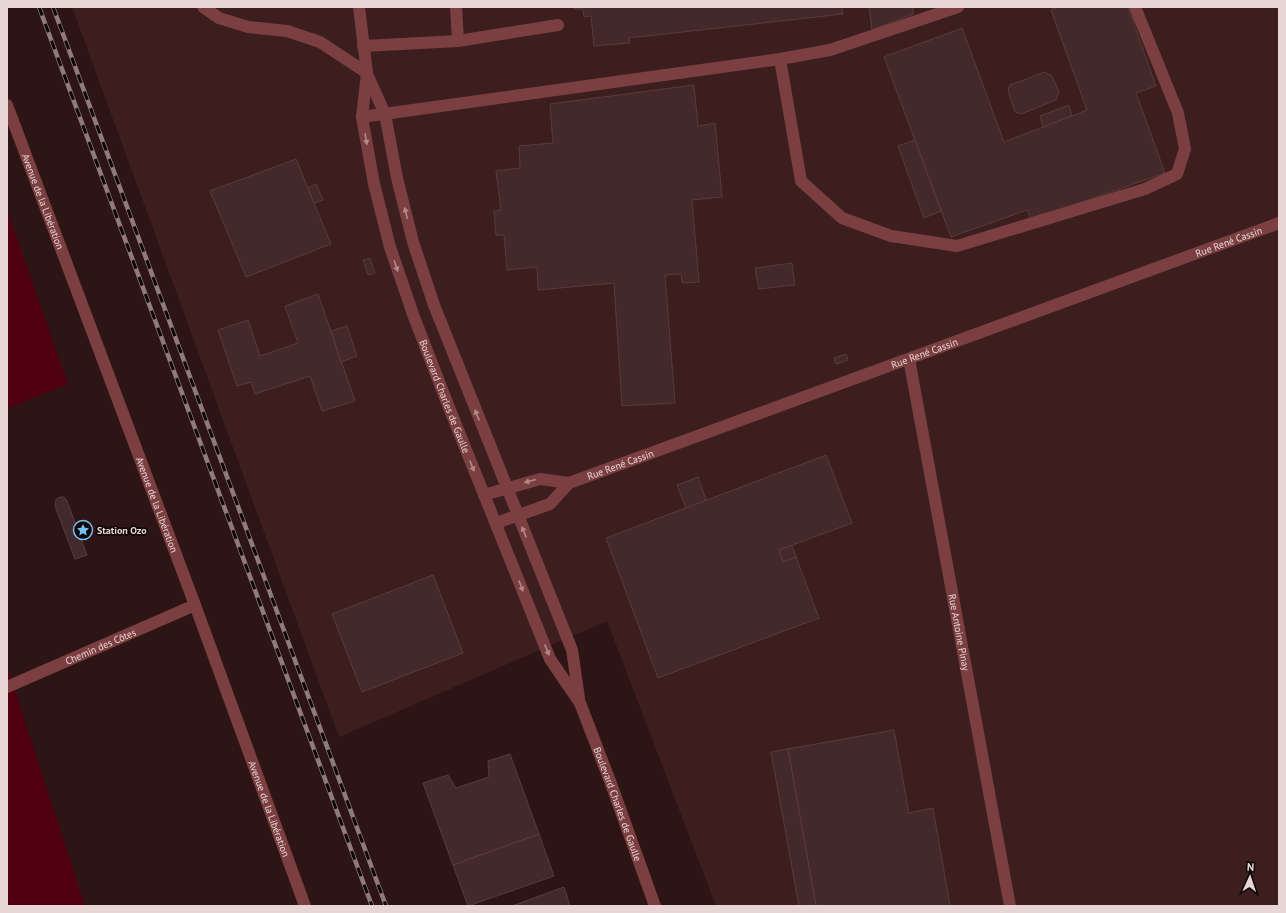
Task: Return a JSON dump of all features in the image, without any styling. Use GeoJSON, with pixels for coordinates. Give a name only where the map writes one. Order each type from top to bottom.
{"type":"FeatureCollection","features":[{"type":"Feature","properties":{"kind":"street"},"geometry":{"type":"LineString","coordinates":[[203,7],[219,18],[248,27],[287,31],[320,42],[366,73]]}},
{"type":"Feature","properties":{"kind":"street","name":"Boulevard Charles de Gaulle"},"geometry":{"type":"LineString","coordinates":[[358,7],[366,73],[362,117],[374,184],[390,247],[417,324],[550,659],[580,703]]}},
{"type":"Feature","properties":{"kind":"street"},"geometry":{"type":"LineString","coordinates":[[456,7],[458,42]]}},
{"type":"Feature","properties":{"kind":"street"},"geometry":{"type":"LineString","coordinates":[[362,117],[780,59],[830,50],[958,7]]}},
{"type":"Feature","properties":{"kind":"street"},"geometry":{"type":"LineString","coordinates":[[780,59],[801,181],[842,218],[891,236],[957,246],[1145,189],[1177,174],[1185,150],[1178,113],[1134,7]]}},
{"type":"Feature","properties":{"kind":"street"},"geometry":{"type":"LineString","coordinates":[[363,46],[458,42],[558,25]]}},
{"type":"Feature","properties":{"kind":"street","name":"Boulevard Charles de Gaulle"},"geometry":{"type":"LineString","coordinates":[[366,73],[385,114],[396,178],[413,242],[434,305],[572,650],[580,703],[655,906]]}},
{"type":"Feature","properties":{"kind":"street","name":"Avenue de la Libération"},"geometry":{"type":"LineString","coordinates":[[7,105],[195,605],[305,906]]}},
{"type":"Feature","properties":{"kind":"street","name":"Rue René Cassin"},"geometry":{"type":"LineString","coordinates":[[496,523],[550,504],[569,483],[1279,223]]}},
{"type":"Feature","properties":{"kind":"street","name":"Rue Antoine Pinay"},"geometry":{"type":"LineString","coordinates":[[909,358],[1010,906]]}},
{"type":"Feature","properties":{"kind":"street","name":"Rue René Cassin"},"geometry":{"type":"LineString","coordinates":[[484,495],[540,479],[569,483]]}},
{"type":"Feature","properties":{"kind":"street","name":"Chemin des Côtes"},"geometry":{"type":"LineString","coordinates":[[7,687],[195,605]]}},
{"type":"Feature","properties":{"kind":"shaded area"},"geometry":{"type":"Polygon","coordinates":[[[72,7],[1279,7],[1279,906],[716,906],[607,621],[339,737],[72,7]]]}},
{"type":"Feature","properties":{"kind":"shaded area"},"geometry":{"type":"Polygon","coordinates":[[[7,210],[68,384],[7,409],[7,210]]]}},
{"type":"Feature","properties":{"kind":"shaded area"},"geometry":{"type":"Polygon","coordinates":[[[7,666],[85,906],[7,906],[7,666]]]}},
{"type":"Feature","properties":{"kind":"building"},"geometry":{"type":"Polygon","coordinates":[[[572,7],[842,7],[843,14],[629,38],[630,43],[594,46],[591,16],[584,17],[583,9],[575,9],[572,7]]]}},
{"type":"Feature","properties":{"kind":"building"},"geometry":{"type":"Polygon","coordinates":[[[869,7],[913,7],[913,14],[872,30],[869,7]]]}},
{"type":"Feature","properties":{"kind":"building"},"geometry":{"type":"Polygon","coordinates":[[[1058,7],[1128,7],[1156,86],[1136,93],[1165,173],[1031,220],[1027,210],[951,237],[884,57],[962,28],[1004,142],[1087,110],[1051,10],[1058,7]]]}},
{"type":"Feature","properties":{"kind":"building"},"geometry":{"type":"Polygon","coordinates":[[[1045,72],[1052,76],[1059,92],[1056,100],[1021,114],[1015,112],[1008,91],[1010,85],[1045,72]]]}},
{"type":"Feature","properties":{"kind":"building"},"geometry":{"type":"Polygon","coordinates":[[[694,85],[698,126],[715,123],[722,197],[692,200],[699,282],[682,283],[681,274],[665,275],[675,403],[622,406],[614,283],[538,290],[537,267],[507,270],[504,235],[496,235],[494,211],[501,210],[496,171],[520,168],[519,146],[553,143],[550,104],[694,85]]]}},
{"type":"Feature","properties":{"kind":"building"},"geometry":{"type":"Polygon","coordinates":[[[1069,105],[1072,116],[1043,127],[1040,116],[1069,105]]]}},
{"type":"Feature","properties":{"kind":"building"},"geometry":{"type":"Polygon","coordinates":[[[915,140],[941,211],[924,218],[898,146],[915,140]]]}},
{"type":"Feature","properties":{"kind":"building"},"geometry":{"type":"Polygon","coordinates":[[[296,159],[331,244],[246,277],[210,191],[296,159]]]}},
{"type":"Feature","properties":{"kind":"building"},"geometry":{"type":"Polygon","coordinates":[[[316,184],[323,200],[314,203],[308,188],[316,184]]]}},
{"type":"Feature","properties":{"kind":"building"},"geometry":{"type":"Polygon","coordinates":[[[370,258],[375,273],[368,275],[363,260],[370,258]]]}},
{"type":"Feature","properties":{"kind":"building"},"geometry":{"type":"Polygon","coordinates":[[[792,263],[795,285],[759,289],[755,268],[792,263]]]}},
{"type":"Feature","properties":{"kind":"building"},"geometry":{"type":"Polygon","coordinates":[[[318,294],[355,401],[322,411],[310,376],[255,394],[251,382],[237,386],[218,330],[248,320],[260,356],[298,343],[285,306],[318,294]]]}},
{"type":"Feature","properties":{"kind":"building"},"geometry":{"type":"Polygon","coordinates":[[[347,326],[357,356],[341,362],[331,331],[347,326]]]}},
{"type":"Feature","properties":{"kind":"building"},"geometry":{"type":"Polygon","coordinates":[[[846,354],[848,360],[836,364],[834,358],[846,354]]]}},
{"type":"Feature","properties":{"kind":"building"},"geometry":{"type":"Polygon","coordinates":[[[826,455],[852,523],[779,550],[783,562],[796,557],[819,618],[658,678],[606,538],[826,455]]]}},
{"type":"Feature","properties":{"kind":"building"},"geometry":{"type":"Polygon","coordinates":[[[698,477],[706,500],[686,508],[677,485],[698,477]]]}},
{"type":"Feature","properties":{"kind":"building"},"geometry":{"type":"Polygon","coordinates":[[[64,497],[67,501],[87,555],[75,559],[55,506],[56,500],[64,497]]]}},
{"type":"Feature","properties":{"kind":"building"},"geometry":{"type":"Polygon","coordinates":[[[792,545],[796,557],[783,562],[779,550],[792,545]]]}},
{"type":"Feature","properties":{"kind":"building"},"geometry":{"type":"Polygon","coordinates":[[[433,575],[463,653],[362,692],[332,614],[433,575]]]}},
{"type":"Feature","properties":{"kind":"building"},"geometry":{"type":"Polygon","coordinates":[[[894,730],[909,813],[933,808],[950,906],[816,906],[788,749],[894,730]]]}},
{"type":"Feature","properties":{"kind":"building"},"geometry":{"type":"Polygon","coordinates":[[[788,749],[816,906],[799,906],[771,752],[788,749]]]}},
{"type":"Feature","properties":{"kind":"building"},"geometry":{"type":"Polygon","coordinates":[[[510,754],[539,834],[453,865],[423,783],[448,775],[456,788],[489,777],[488,761],[510,754]]]}},
{"type":"Feature","properties":{"kind":"building"},"geometry":{"type":"Polygon","coordinates":[[[539,834],[554,876],[468,906],[453,865],[539,834]]]}},
{"type":"Feature","properties":{"kind":"building"},"geometry":{"type":"Polygon","coordinates":[[[564,887],[570,906],[512,906],[564,887]]]}},
{"type":"Feature","properties":{"kind":"railway"},"geometry":{"type":"LineString","coordinates":[[39,7],[372,906]]}},
{"type":"Feature","properties":{"kind":"railway"},"geometry":{"type":"LineString","coordinates":[[53,7],[386,906]]}},
{"type":"Feature","properties":{"kind":"place","name":"Station Ozo"},"geometry":{"type":"Point","coordinates":[83,530]}}]}
